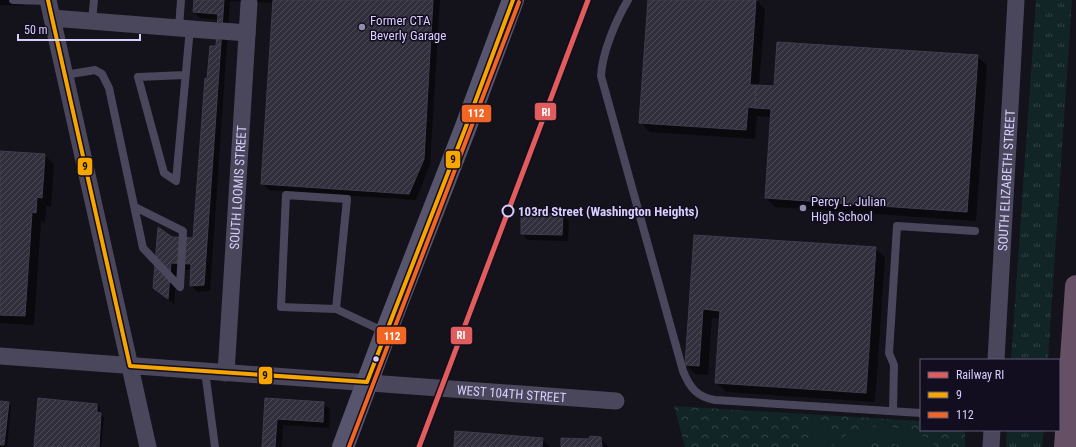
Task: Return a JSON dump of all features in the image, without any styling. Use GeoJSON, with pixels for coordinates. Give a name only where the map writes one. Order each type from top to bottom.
{"type":"FeatureCollection","features":[{"type":"Feature","properties":{"kind":"highway"},"geometry":{"type":"LineString","coordinates":[[1065,447],[1076,286]]}},
{"type":"Feature","properties":{"kind":"main road"},"geometry":{"type":"LineString","coordinates":[[343,447],[513,0]]}},
{"type":"Feature","properties":{"kind":"street","name":"SOUTH ELIZABETH STREET"},"geometry":{"type":"LineString","coordinates":[[996,359],[1016,0]]}},
{"type":"Feature","properties":{"kind":"street"},"geometry":{"type":"LineString","coordinates":[[49,1],[148,447]]}},
{"type":"Feature","properties":{"kind":"street","name":"SOUTH LOOMIS STREET"},"geometry":{"type":"LineString","coordinates":[[226,373],[249,3]]}},
{"type":"Feature","properties":{"kind":"street"},"geometry":{"type":"LineString","coordinates":[[52,18],[247,33]]}},
{"type":"Feature","properties":{"kind":"street","name":"WEST 104TH STREET"},"geometry":{"type":"LineString","coordinates":[[0,356],[616,401]]}},
{"type":"Feature","properties":{"kind":"street"},"geometry":{"type":"LineString","coordinates":[[990,447],[992,431]]}},
{"type":"Feature","properties":{"kind":"lane"},"geometry":{"type":"LineString","coordinates":[[13,0],[49,1]]}},
{"type":"Feature","properties":{"kind":"lane"},"geometry":{"type":"LineString","coordinates":[[92,21],[94,0]]}},
{"type":"Feature","properties":{"kind":"lane"},"geometry":{"type":"LineString","coordinates":[[181,0],[184,28],[185,75],[185,83],[176,181],[164,173],[138,77],[185,75]]}},
{"type":"Feature","properties":{"kind":"lane"},"geometry":{"type":"LineString","coordinates":[[628,0],[619,17],[603,60],[601,76],[683,371],[688,383],[705,398],[715,400],[920,413]]}},
{"type":"Feature","properties":{"kind":"lane"},"geometry":{"type":"LineString","coordinates":[[65,75],[95,70],[102,74],[109,88],[143,248],[180,287],[183,231],[135,208]]}},
{"type":"Feature","properties":{"kind":"lane"},"geometry":{"type":"LineString","coordinates":[[336,310],[347,199],[286,195],[281,307],[336,310],[386,332]]}},
{"type":"Feature","properties":{"kind":"lane"},"geometry":{"type":"LineString","coordinates":[[893,411],[894,365],[889,353],[896,226],[975,231]]}},
{"type":"Feature","properties":{"kind":"lane"},"geometry":{"type":"LineString","coordinates":[[205,371],[216,447]]}},
{"type":"Feature","properties":{"kind":"green space"},"geometry":{"type":"Polygon","coordinates":[[[1036,0],[1072,0],[1048,359],[1011,359],[1036,0]]]}},
{"type":"Feature","properties":{"kind":"green space"},"geometry":{"type":"Polygon","coordinates":[[[674,406],[920,421],[920,431],[965,431],[965,447],[685,447],[674,406]]]}},
{"type":"Feature","properties":{"kind":"green space"},"geometry":{"type":"Polygon","coordinates":[[[812,421],[830,422],[829,447],[810,447],[812,421]]]}},
{"type":"Feature","properties":{"kind":"green space"},"geometry":{"type":"Polygon","coordinates":[[[879,426],[895,427],[910,431],[924,437],[937,447],[907,447],[877,442],[865,444],[859,447],[831,447],[841,438],[853,432],[879,426]]]}},
{"type":"Feature","properties":{"kind":"green space"},"geometry":{"type":"Polygon","coordinates":[[[1007,431],[1044,431],[1042,447],[1006,447],[1007,431]]]}},
{"type":"Feature","properties":{"kind":"building"},"geometry":{"type":"Polygon","coordinates":[[[194,0],[224,0],[204,285],[190,286],[191,264],[171,263],[168,299],[153,288],[158,227],[172,237],[193,238],[205,78],[207,79],[210,46],[216,46],[218,14],[193,12],[194,0]]]}},
{"type":"Feature","properties":{"kind":"building"},"geometry":{"type":"Polygon","coordinates":[[[273,0],[433,0],[424,159],[409,194],[261,184],[273,0]]]}},
{"type":"Feature","properties":{"kind":"building"},"geometry":{"type":"Polygon","coordinates":[[[648,0],[756,0],[750,85],[756,85],[755,108],[748,107],[746,130],[639,123],[648,0]]]}},
{"type":"Feature","properties":{"kind":"building"},"geometry":{"type":"Polygon","coordinates":[[[777,42],[978,55],[967,212],[765,198],[771,109],[755,108],[756,85],[774,86],[777,42]]]}},
{"type":"Feature","properties":{"kind":"building"},"geometry":{"type":"Polygon","coordinates":[[[0,151],[45,154],[42,198],[37,197],[36,213],[32,212],[25,316],[0,315],[0,151]]]}},
{"type":"Feature","properties":{"kind":"building"},"geometry":{"type":"Polygon","coordinates":[[[521,213],[563,214],[562,235],[521,234],[521,213]]]}},
{"type":"Feature","properties":{"kind":"building"},"geometry":{"type":"Polygon","coordinates":[[[694,235],[876,247],[866,393],[715,383],[720,311],[703,309],[699,366],[685,365],[694,235]]]}},
{"type":"Feature","properties":{"kind":"building"},"geometry":{"type":"Polygon","coordinates":[[[38,398],[97,404],[97,412],[101,413],[99,447],[34,447],[38,398]]]}},
{"type":"Feature","properties":{"kind":"building"},"geometry":{"type":"Polygon","coordinates":[[[265,398],[324,402],[323,422],[277,419],[275,447],[262,447],[265,398]]]}},
{"type":"Feature","properties":{"kind":"building"},"geometry":{"type":"Polygon","coordinates":[[[0,401],[9,402],[4,445],[0,445],[0,401]]]}},
{"type":"Feature","properties":{"kind":"building"},"geometry":{"type":"Polygon","coordinates":[[[455,431],[543,438],[542,447],[454,447],[455,431]]]}},
{"type":"Feature","properties":{"kind":"building"},"geometry":{"type":"Polygon","coordinates":[[[590,436],[601,437],[602,447],[561,447],[561,438],[589,439],[590,436]]]}},
{"type":"Feature","properties":{"kind":"rail line","name":"RI"},"geometry":{"type":"LineString","coordinates":[[419,447],[588,0]]}},
{"type":"Feature","properties":{"kind":"transit line","name":"9"},"geometry":{"type":"LineString","coordinates":[[48,0],[130,366],[367,382],[465,129],[513,0]]}},
{"type":"Feature","properties":{"kind":"transit line","name":"112"},"geometry":{"type":"LineString","coordinates":[[349,447],[519,2]]}},
{"type":"Feature","properties":{"kind":"place","name":"Former CTA Beverly Garage"},"geometry":{"type":"Point","coordinates":[362,27]}},
{"type":"Feature","properties":{"kind":"place","name":"Percy L. Julian High School"},"geometry":{"type":"Point","coordinates":[803,208]}},
{"type":"Feature","properties":{"kind":"place","name":"103rd Street (Washington Heights)"},"geometry":{"type":"Point","coordinates":[508,211]}}]}
